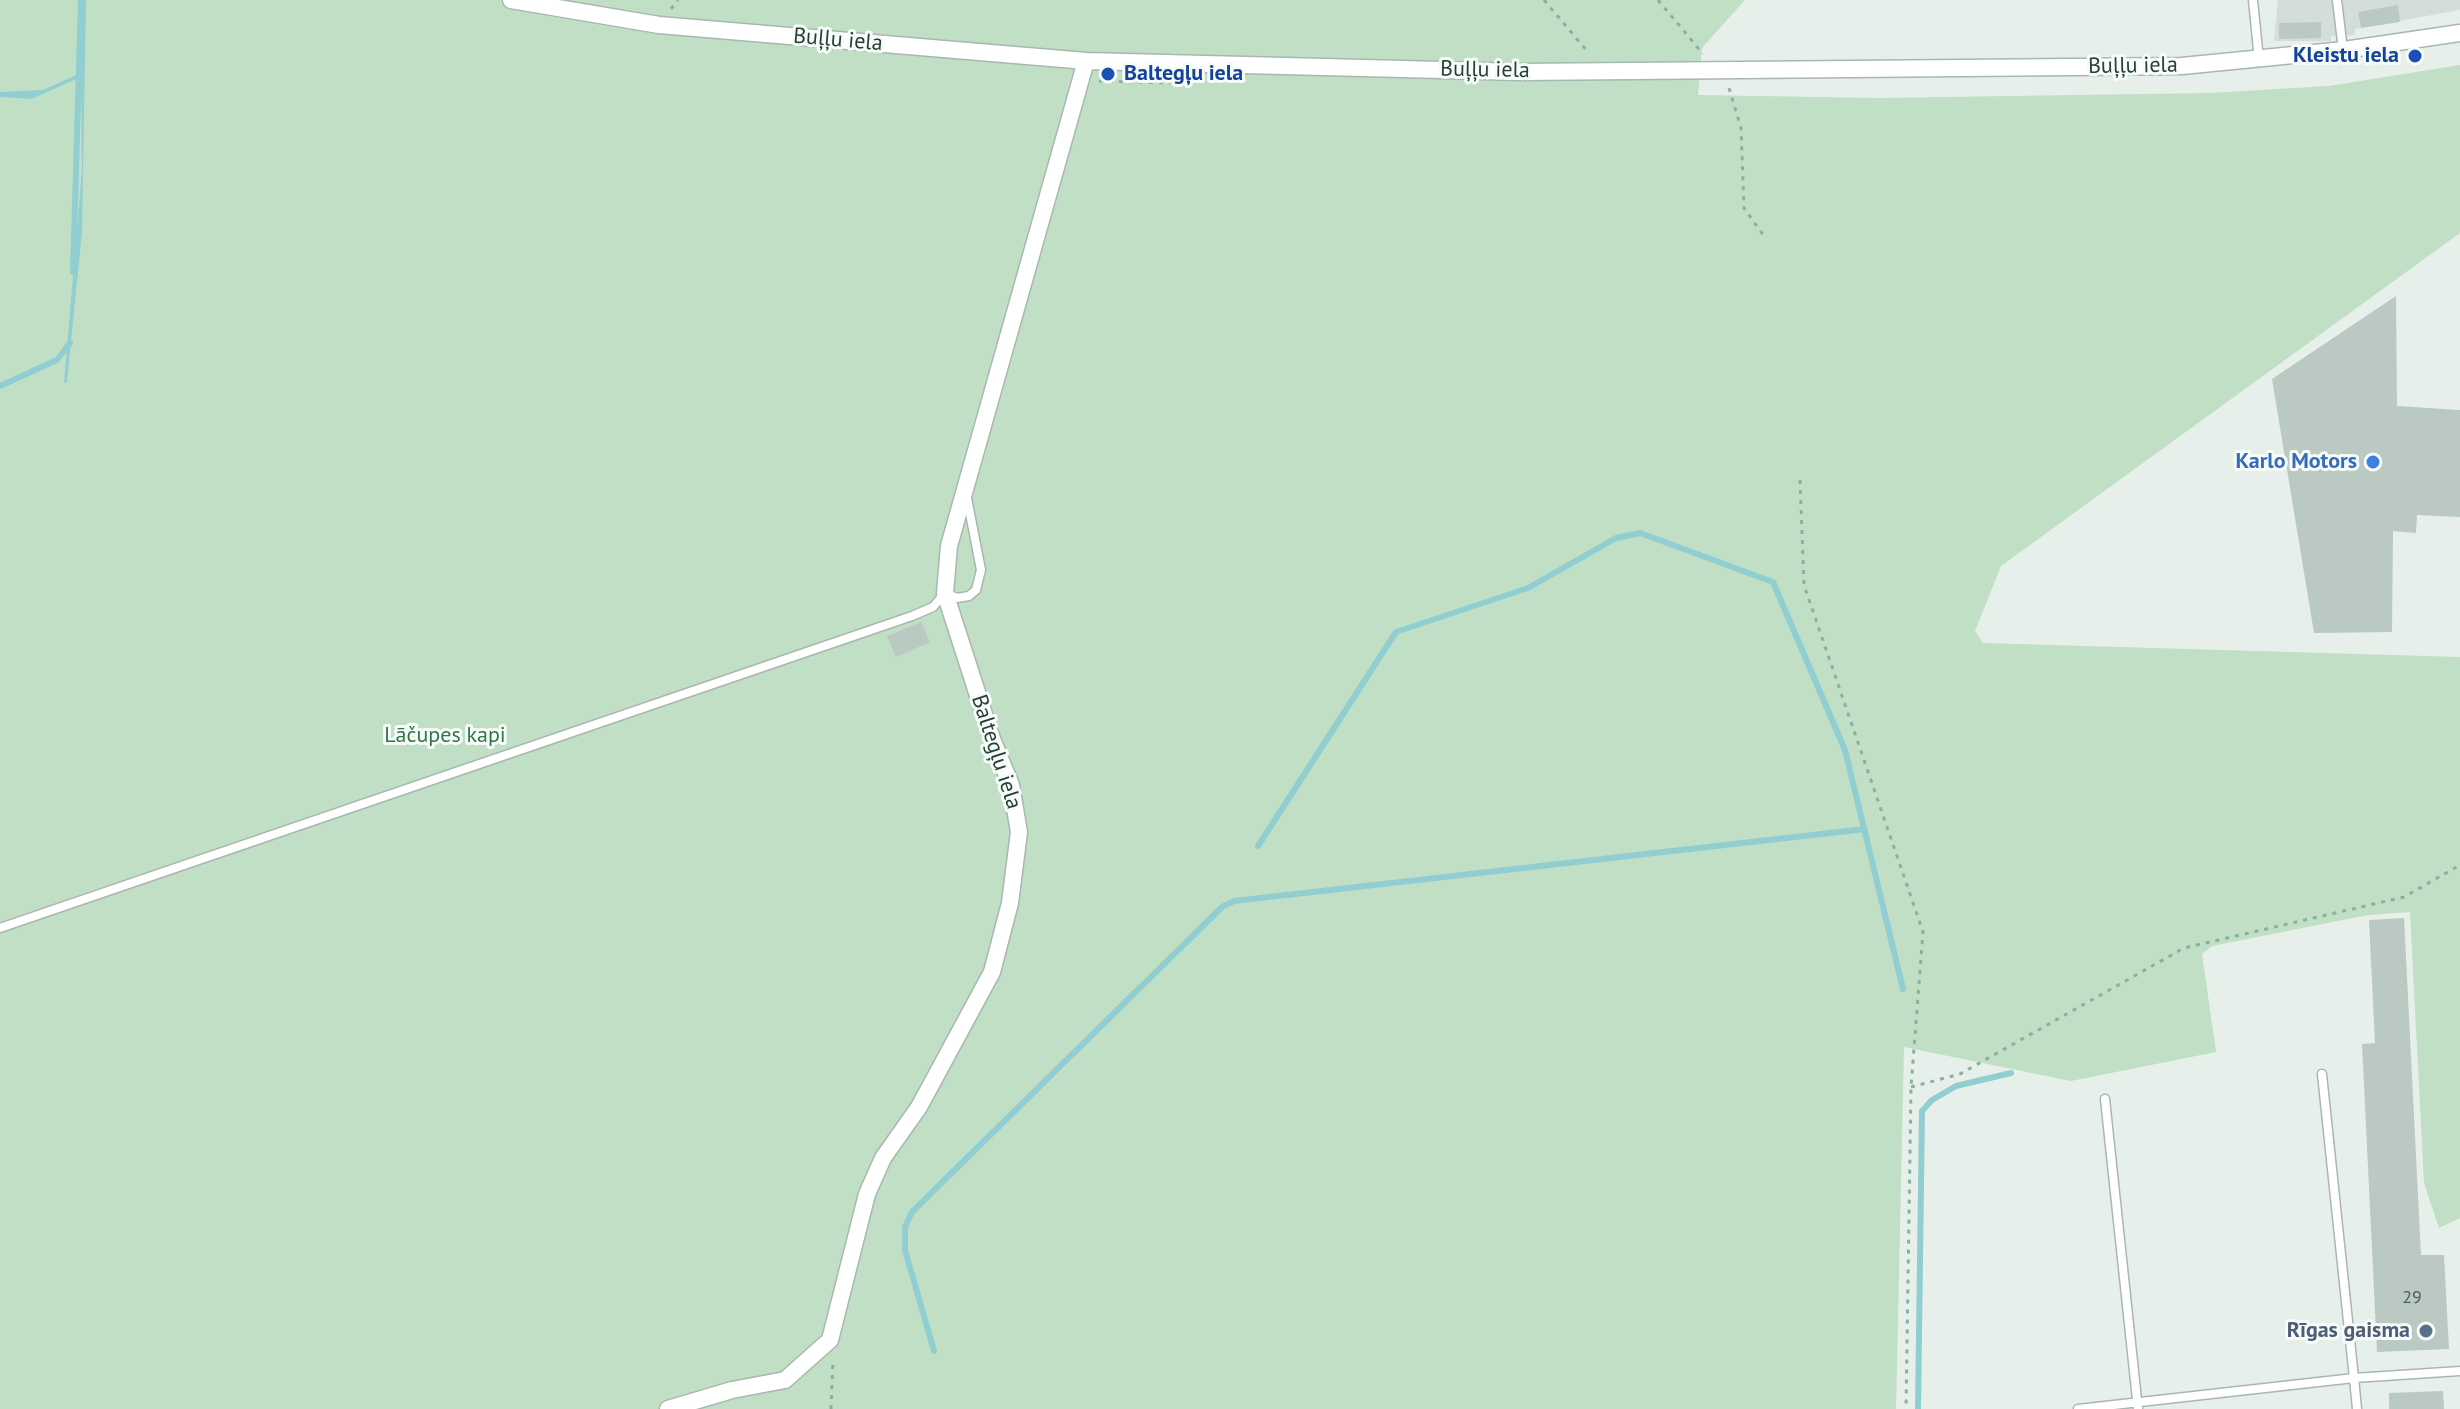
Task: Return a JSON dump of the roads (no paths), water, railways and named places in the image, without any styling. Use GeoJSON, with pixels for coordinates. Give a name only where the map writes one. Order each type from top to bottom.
{"type":"FeatureCollection","features":[{"type":"Feature","properties":{"kind":"street","name":"Buļļu iela"},"geometry":{"type":"LineString","coordinates":[[511,0],[659,25],[1086,61],[1521,72],[2182,66],[2344,50],[2460,33]]}},
{"type":"Feature","properties":{"kind":"street","name":"Baltegļu iela"},"geometry":{"type":"LineString","coordinates":[[668,1409],[732,1390],[785,1380],[830,1340],[867,1194],[883,1158],[919,1107],[992,972],[1010,903],[1019,832],[1011,785],[992,739],[945,593],[949,546],[967,493],[1086,61]]}},
{"type":"Feature","properties":{"kind":"lane"},"geometry":{"type":"LineString","coordinates":[[2253,0],[2259,60]]}},
{"type":"Feature","properties":{"kind":"lane"},"geometry":{"type":"LineString","coordinates":[[2337,0],[2344,50]]}},
{"type":"Feature","properties":{"kind":"lane"},"geometry":{"type":"LineString","coordinates":[[0,928],[912,616],[933,607],[945,593],[957,598],[969,596],[976,590],[981,570],[967,493]]}},
{"type":"Feature","properties":{"kind":"lane"},"geometry":{"type":"LineString","coordinates":[[2322,1074],[2357,1409]]}},
{"type":"Feature","properties":{"kind":"lane"},"geometry":{"type":"LineString","coordinates":[[2105,1099],[2137,1405]]}},
{"type":"Feature","properties":{"kind":"lane"},"geometry":{"type":"LineString","coordinates":[[2078,1409],[2137,1405],[2354,1378],[2460,1371]]}},
{"type":"Feature","properties":{"kind":"water"},"geometry":{"type":"Polygon","coordinates":[[[82,0],[86,0],[82,232],[67,382],[64,383],[82,170],[81,81],[79,78],[31,99],[0,97],[0,92],[43,90],[81,73],[82,0]]]}},
{"type":"Feature","properties":{"kind":"waterway"},"geometry":{"type":"LineString","coordinates":[[73,272],[81,0]]}},
{"type":"Feature","properties":{"kind":"waterway"},"geometry":{"type":"LineString","coordinates":[[0,386],[57,360],[70,343]]}},
{"type":"Feature","properties":{"kind":"waterway"},"geometry":{"type":"LineString","coordinates":[[1258,846],[1396,632],[1528,588],[1616,538],[1640,533],[1773,582],[1845,750],[1903,989]]}},
{"type":"Feature","properties":{"kind":"waterway"},"geometry":{"type":"LineString","coordinates":[[934,1351],[905,1250],[905,1227],[912,1212],[1222,907],[1234,901],[1865,829]]}},
{"type":"Feature","properties":{"kind":"waterway"},"geometry":{"type":"LineString","coordinates":[[1918,1409],[1922,1111],[1932,1100],[1956,1086],[2011,1073]]}},
{"type":"Feature","properties":{"kind":"place","name":"Kleistu iela"},"geometry":{"type":"Point","coordinates":[2415,56]}},
{"type":"Feature","properties":{"kind":"place","name":"Baltegļu iela"},"geometry":{"type":"Point","coordinates":[1108,74]}},
{"type":"Feature","properties":{"kind":"place","name":"Karlo Motors"},"geometry":{"type":"Point","coordinates":[2373,462]}},
{"type":"Feature","properties":{"kind":"place","name":"Rīgas gaisma"},"geometry":{"type":"Point","coordinates":[2426,1331]}},
{"type":"Feature","properties":{"kind":"park label","name":"Lāčupes kapi"},"geometry":{"type":"Point","coordinates":[445,736]}}]}
